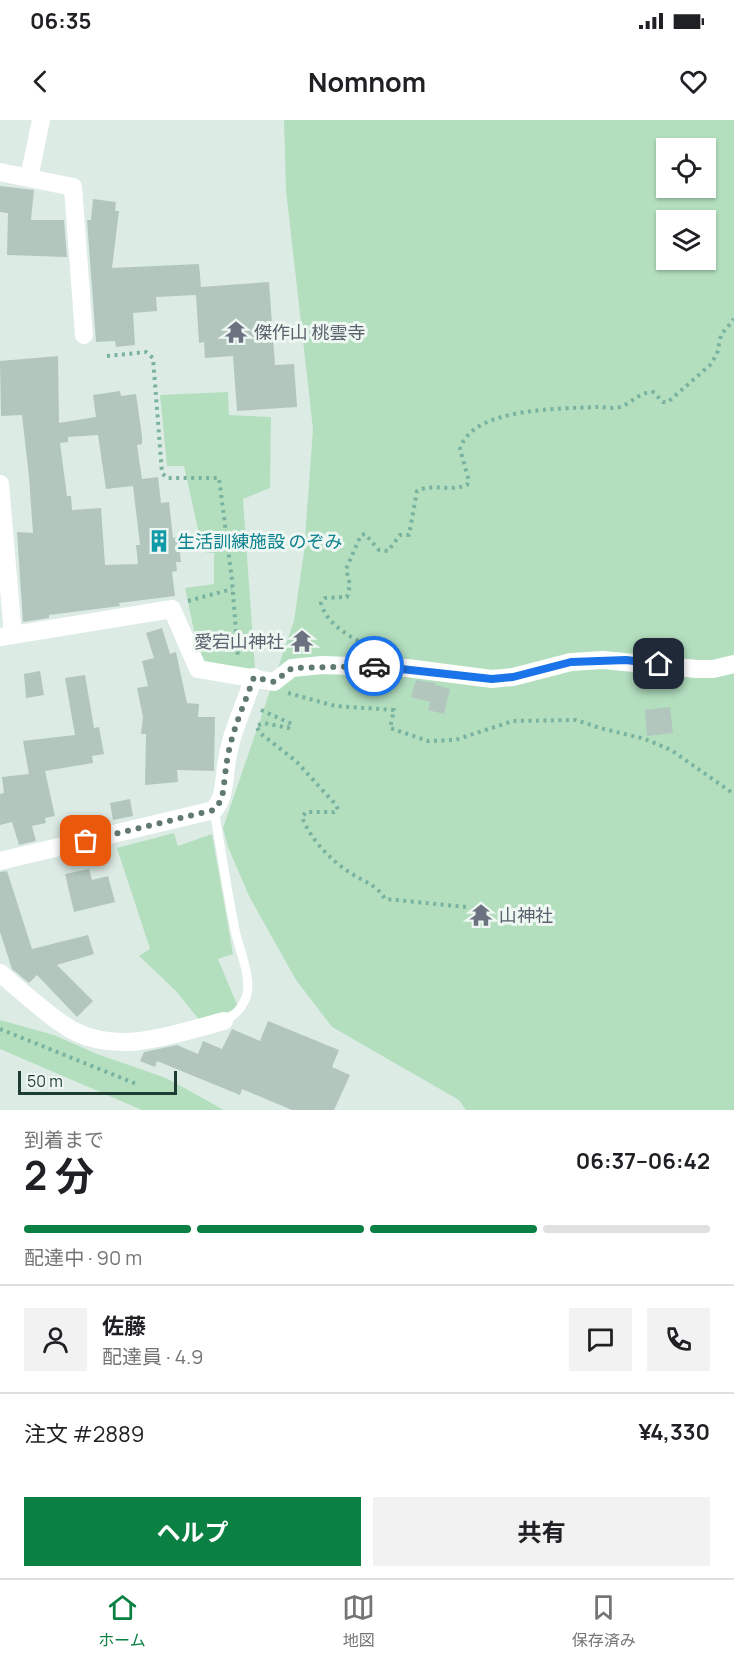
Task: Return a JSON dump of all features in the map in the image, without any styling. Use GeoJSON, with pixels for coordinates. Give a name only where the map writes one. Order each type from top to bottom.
{"type":"FeatureCollection","features":[{"type":"Feature","properties":{"kind":"street"},"geometry":{"type":"LineString","coordinates":[[29,178],[41,120]]}},
{"type":"Feature","properties":{"kind":"street"},"geometry":{"type":"LineString","coordinates":[[0,172],[73,187],[84,335]]}},
{"type":"Feature","properties":{"kind":"street"},"geometry":{"type":"LineString","coordinates":[[0,484],[7,636],[172,609],[198,669],[274,682],[292,668],[322,666],[407,668],[492,679],[513,677],[571,662],[626,660],[705,669],[734,664]]}},
{"type":"Feature","properties":{"kind":"street"},"geometry":{"type":"LineString","coordinates":[[0,861],[214,810],[222,801],[232,729],[245,703],[247,676]]}},
{"type":"Feature","properties":{"kind":"street"},"geometry":{"type":"LineString","coordinates":[[0,972],[76,1032],[118,1043],[158,1038],[224,1021]]}},
{"type":"Feature","properties":{"kind":"lane"},"geometry":{"type":"LineString","coordinates":[[214,810],[248,993],[242,1007],[232,1018],[224,1021]]}},
{"type":"Feature","properties":{"kind":"path"},"geometry":{"type":"LineString","coordinates":[[346,648],[360,647],[360,642],[339,630],[323,610],[321,603],[325,598],[347,597],[350,585],[346,569],[361,535],[365,534],[370,537],[379,550],[388,551],[400,535],[409,535],[417,491],[424,487],[459,488],[467,485],[469,481],[460,449],[469,431],[493,418],[517,413],[620,407],[644,392],[653,392],[663,402],[668,402],[710,365],[717,354],[721,335],[734,319]]}},
{"type":"Feature","properties":{"kind":"path"},"geometry":{"type":"LineString","coordinates":[[107,356],[146,352],[153,358],[162,473],[167,478],[219,478],[232,589],[247,676]]}},
{"type":"Feature","properties":{"kind":"path"},"geometry":{"type":"LineString","coordinates":[[172,609],[176,605],[232,589]]}},
{"type":"Feature","properties":{"kind":"path"},"geometry":{"type":"LineString","coordinates":[[274,682],[285,692],[335,706],[394,710],[390,728],[428,741],[455,740],[493,725],[513,721],[576,720],[645,739],[670,750],[734,794]]}},
{"type":"Feature","properties":{"kind":"path"},"geometry":{"type":"LineString","coordinates":[[245,703],[292,724],[288,728],[264,723],[256,726],[260,733],[296,761],[336,805],[338,810],[334,812],[306,812],[302,817],[306,828],[324,852],[350,873],[378,888],[385,899],[467,908]]}},
{"type":"Feature","properties":{"kind":"path"},"geometry":{"type":"LineString","coordinates":[[0,1029],[139,1085]]}},
{"type":"Feature","properties":{"kind":"green space"},"geometry":{"type":"Polygon","coordinates":[[[284,120],[734,120],[734,1110],[466,1110],[459,1100],[332,1027],[296,980],[249,896],[228,847],[223,828],[294,621],[304,552],[313,429],[286,190],[284,120]]]}},
{"type":"Feature","properties":{"kind":"green space"},"geometry":{"type":"Polygon","coordinates":[[[228,392],[229,415],[271,417],[270,488],[243,499],[255,669],[201,664],[185,588],[214,584],[214,553],[203,552],[184,466],[167,466],[160,395],[228,392]]]}},
{"type":"Feature","properties":{"kind":"green space"},"geometry":{"type":"Polygon","coordinates":[[[174,833],[178,846],[212,834],[233,954],[218,959],[238,1007],[220,1016],[200,1021],[177,992],[139,956],[150,949],[117,848],[174,833]]]}},
{"type":"Feature","properties":{"kind":"green space"},"geometry":{"type":"Polygon","coordinates":[[[0,1020],[54,1035],[97,1054],[166,1078],[224,1110],[142,1110],[0,1049],[0,1020]]]}},
{"type":"Feature","properties":{"kind":"building"},"geometry":{"type":"Polygon","coordinates":[[[0,186],[34,190],[31,220],[64,220],[67,257],[7,255],[8,213],[0,212],[0,186]]]}},
{"type":"Feature","properties":{"kind":"building","name":"傑作山 桃雲寺"},"geometry":{"type":"Polygon","coordinates":[[[93,199],[116,202],[115,211],[119,211],[112,268],[199,264],[201,287],[269,282],[275,365],[294,364],[297,407],[237,411],[233,356],[205,358],[204,342],[199,343],[196,295],[156,297],[157,311],[133,313],[135,345],[116,347],[115,341],[96,342],[87,220],[91,220],[93,199]]]}},
{"type":"Feature","properties":{"kind":"building"},"geometry":{"type":"Polygon","coordinates":[[[58,356],[59,423],[96,417],[93,395],[120,391],[121,396],[136,394],[142,436],[142,444],[137,445],[142,479],[158,477],[161,503],[169,502],[173,538],[178,537],[181,562],[176,562],[177,571],[172,572],[175,596],[119,603],[120,606],[49,615],[49,618],[23,622],[17,532],[33,533],[29,477],[22,415],[1,416],[0,361],[58,356]],[[98,435],[68,437],[68,442],[60,443],[67,496],[71,496],[72,510],[101,508],[105,565],[138,564],[136,545],[140,545],[133,486],[106,489],[98,435]]]}},
{"type":"Feature","properties":{"kind":"building"},"geometry":{"type":"Polygon","coordinates":[[[162,628],[170,654],[176,652],[187,703],[199,704],[198,717],[215,717],[214,771],[177,770],[178,782],[145,785],[146,734],[141,734],[143,717],[137,688],[148,686],[142,661],[154,658],[146,633],[162,628]]]}},
{"type":"Feature","properties":{"kind":"building"},"geometry":{"type":"Polygon","coordinates":[[[40,671],[44,695],[26,698],[24,674],[40,671]]]}},
{"type":"Feature","properties":{"kind":"building"},"geometry":{"type":"Polygon","coordinates":[[[85,675],[94,728],[99,727],[104,754],[92,756],[93,763],[45,771],[55,816],[45,818],[46,823],[32,826],[36,841],[19,845],[12,822],[0,825],[0,794],[4,793],[2,777],[29,774],[23,741],[75,735],[65,678],[85,675]]]}},
{"type":"Feature","properties":{"kind":"building"},"geometry":{"type":"Polygon","coordinates":[[[416,680],[435,683],[435,685],[450,689],[444,714],[428,710],[430,702],[411,697],[416,680]]]}},
{"type":"Feature","properties":{"kind":"building"},"geometry":{"type":"Polygon","coordinates":[[[670,707],[673,733],[647,736],[645,710],[670,707]]]}},
{"type":"Feature","properties":{"kind":"building"},"geometry":{"type":"Polygon","coordinates":[[[130,799],[133,816],[113,820],[110,803],[130,799]]]}},
{"type":"Feature","properties":{"kind":"building"},"geometry":{"type":"Polygon","coordinates":[[[89,869],[92,880],[108,876],[115,902],[74,912],[65,874],[89,869]]]}},
{"type":"Feature","properties":{"kind":"building"},"geometry":{"type":"Polygon","coordinates":[[[7,871],[32,949],[88,935],[94,954],[57,965],[93,1001],[77,1017],[37,975],[29,983],[12,969],[0,932],[0,872],[7,871]]]}},
{"type":"Feature","properties":{"kind":"building"},"geometry":{"type":"Polygon","coordinates":[[[268,1021],[339,1050],[332,1067],[350,1075],[334,1110],[292,1110],[242,1089],[240,1095],[157,1061],[155,1067],[140,1061],[144,1052],[177,1045],[198,1054],[203,1041],[222,1049],[232,1029],[260,1041],[268,1021]]]}},
{"type":"Feature","properties":{"kind":"way so far"},"geometry":{"type":"LineString","coordinates":[[86,841],[214,810],[222,801],[232,729],[245,703],[254,677],[274,682],[292,668],[374,666]]}},
{"type":"Feature","properties":{"kind":"place","name":"傑作山 桃雲寺"},"geometry":{"type":"Point","coordinates":[236,332]}},
{"type":"Feature","properties":{"kind":"place","name":"生活訓練施設 のぞみ"},"geometry":{"type":"Point","coordinates":[159,541]}},
{"type":"Feature","properties":{"kind":"place","name":"愛宕山神社"},"geometry":{"type":"Point","coordinates":[302,641]}},
{"type":"Feature","properties":{"kind":"place","name":"山神社"},"geometry":{"type":"Point","coordinates":[481,915]}},
{"type":"Feature","properties":{"kind":"route"},"geometry":{"type":"LineString","coordinates":[[374,666],[407,668],[464,678],[492,679],[513,677],[571,662],[626,660],[659,664]]}}]}
